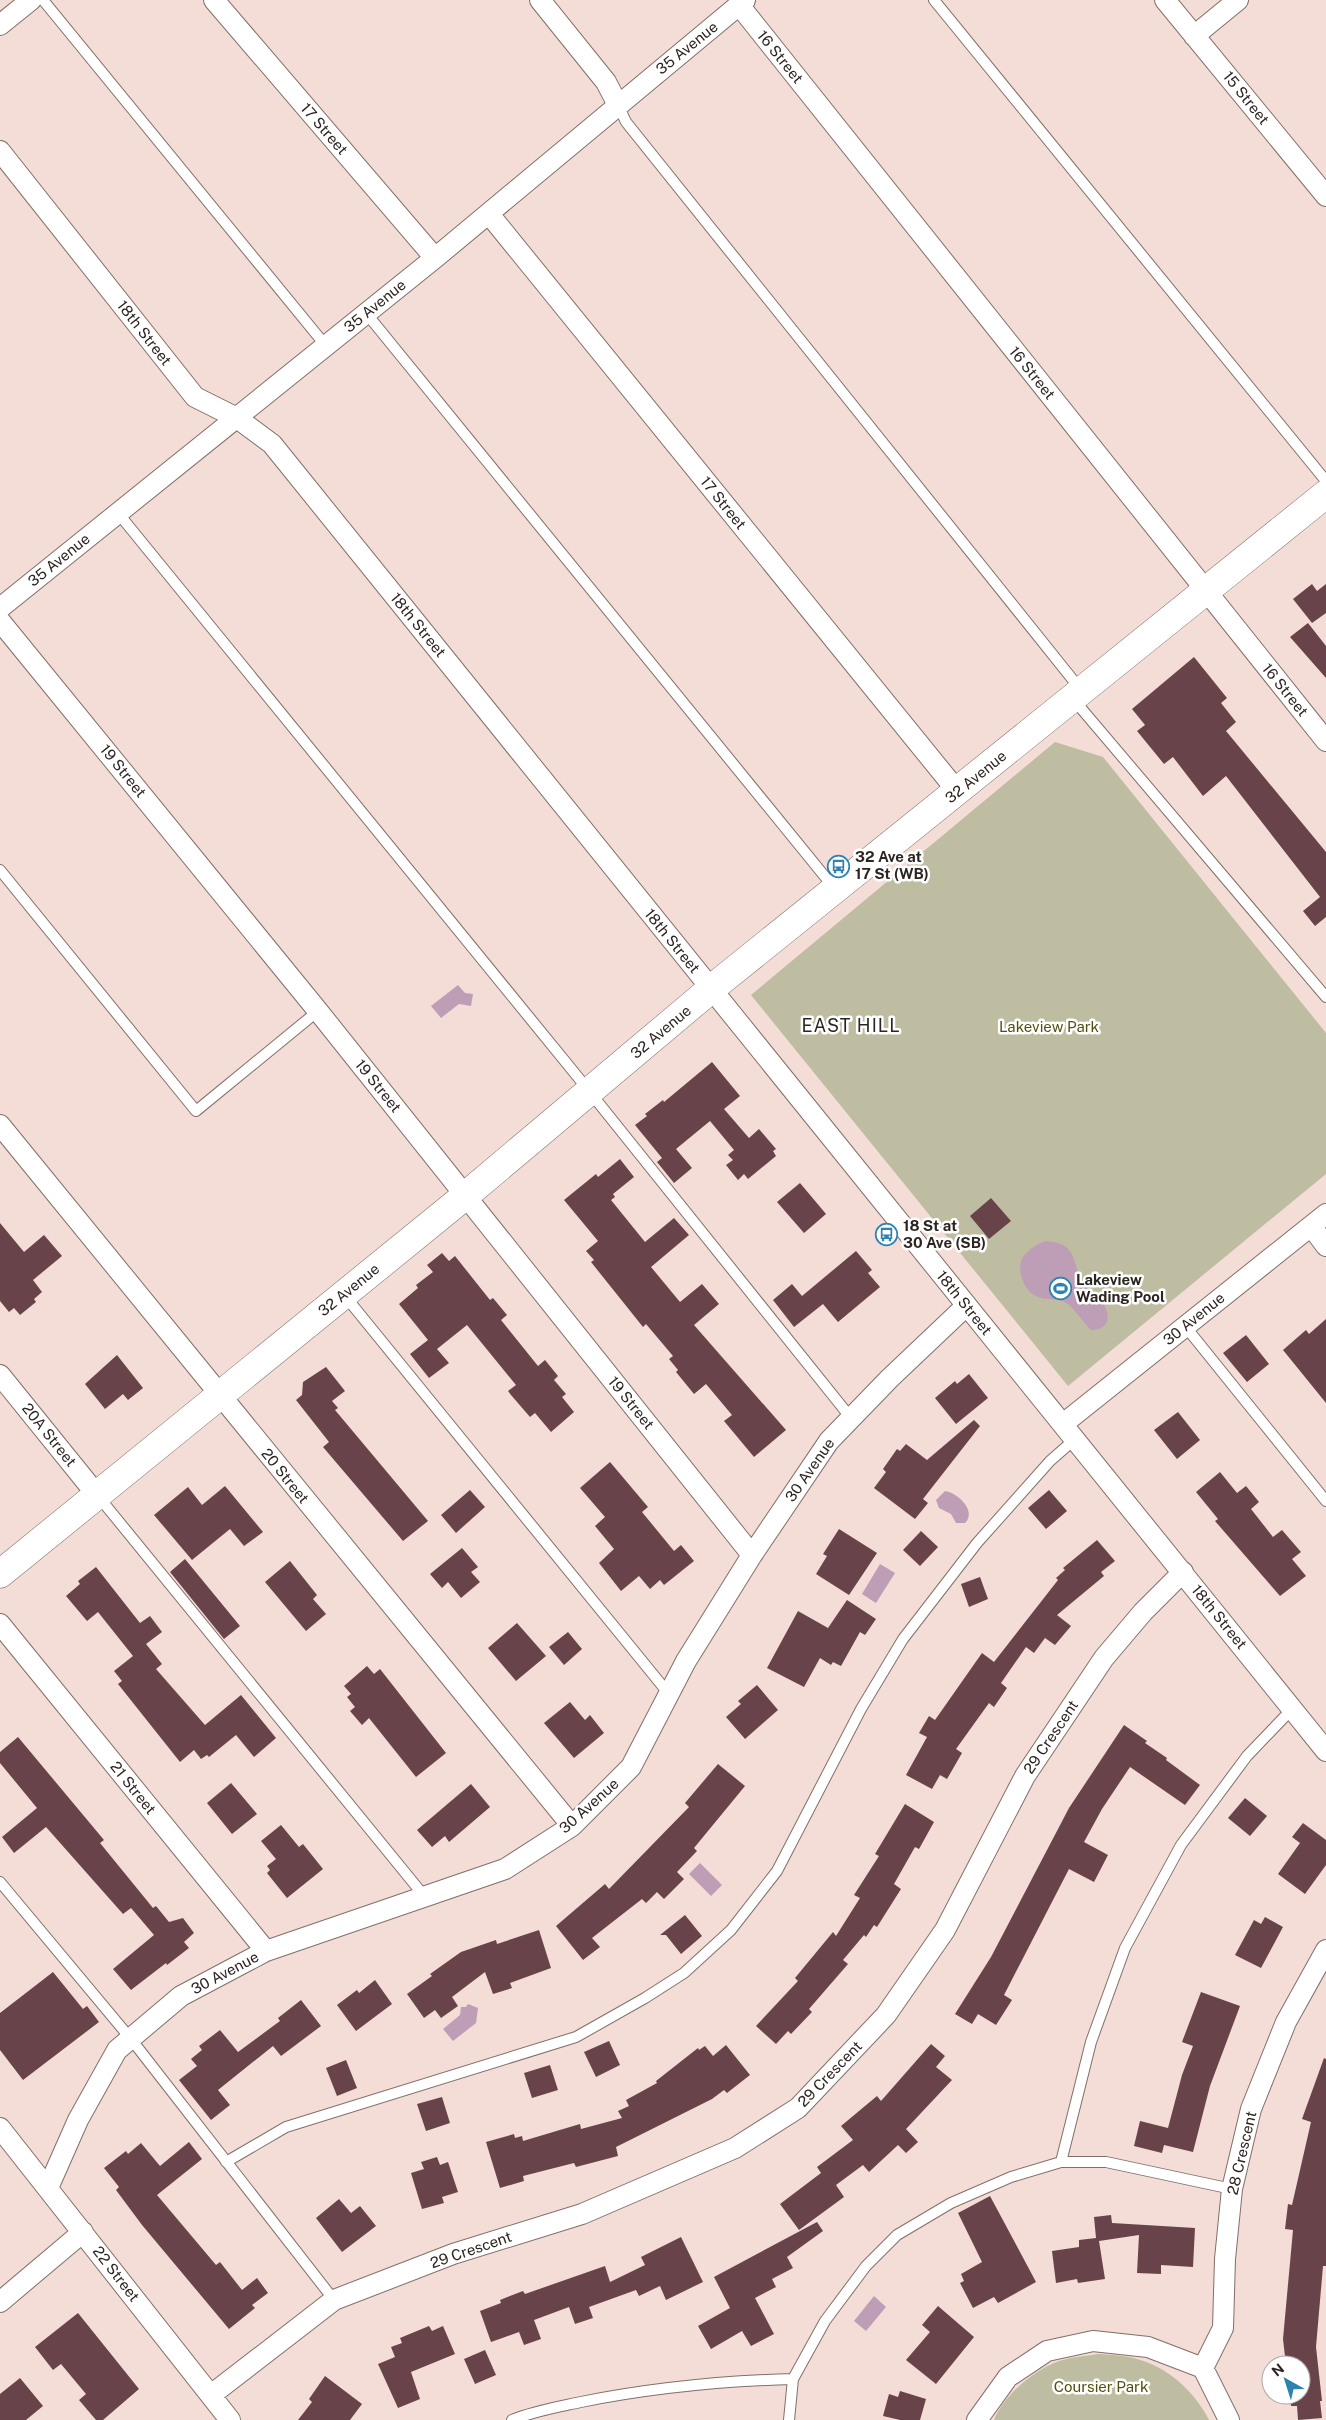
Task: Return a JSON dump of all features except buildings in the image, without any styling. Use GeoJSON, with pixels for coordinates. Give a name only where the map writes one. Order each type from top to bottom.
{"type":"FeatureCollection","features":[{"type":"Feature","properties":{"kind":"street"},"geometry":{"type":"LineString","coordinates":[[0,25],[32,0]]}},
{"type":"Feature","properties":{"kind":"street","name":"17 Street"},"geometry":{"type":"LineString","coordinates":[[214,0],[435,258]]}},
{"type":"Feature","properties":{"kind":"street"},"geometry":{"type":"LineString","coordinates":[[540,0],[606,82],[618,105]]}},
{"type":"Feature","properties":{"kind":"street","name":"15 Street"},"geometry":{"type":"LineString","coordinates":[[1165,0],[1326,196]]}},
{"type":"Feature","properties":{"kind":"street"},"geometry":{"type":"LineString","coordinates":[[1194,36],[1238,0]]}},
{"type":"Feature","properties":{"kind":"street","name":"35 Avenue"},"geometry":{"type":"LineString","coordinates":[[0,608],[435,258],[742,3]]}},
{"type":"Feature","properties":{"kind":"street","name":"16 Street"},"geometry":{"type":"LineString","coordinates":[[742,3],[1206,592],[1326,741]]}},
{"type":"Feature","properties":{"kind":"street","name":"18th Street"},"geometry":{"type":"LineString","coordinates":[[0,151],[195,397],[237,418],[272,444],[1326,1751]]}},
{"type":"Feature","properties":{"kind":"street","name":"17 Street"},"geometry":{"type":"LineString","coordinates":[[488,214],[958,792]]}},
{"type":"Feature","properties":{"kind":"street","name":"32 Avenue"},"geometry":{"type":"LineString","coordinates":[[0,1574],[465,1196],[711,989],[1326,494]]}},
{"type":"Feature","properties":{"kind":"street","name":"19 Street"},"geometry":{"type":"LineString","coordinates":[[0,621],[318,1011],[752,1554]]}},
{"type":"Feature","properties":{"kind":"street","name":"20 Street"},"geometry":{"type":"LineString","coordinates":[[0,1125],[572,1826]]}},
{"type":"Feature","properties":{"kind":"street","name":"30 Avenue"},"geometry":{"type":"LineString","coordinates":[[1069,1432],[1185,1326],[1326,1214]]}},
{"type":"Feature","properties":{"kind":"street"},"geometry":{"type":"LineString","coordinates":[[1311,1226],[1326,1246]]}},
{"type":"Feature","properties":{"kind":"street","name":"30 Avenue"},"geometry":{"type":"LineString","coordinates":[[48,2188],[78,2120],[117,2050],[181,1996],[266,1951],[505,1868],[572,1826],[632,1767],[686,1662],[752,1554],[829,1441],[966,1306]]}},
{"type":"Feature","properties":{"kind":"street","name":"20A Street"},"geometry":{"type":"LineString","coordinates":[[0,1375],[97,1495]]}},
{"type":"Feature","properties":{"kind":"street","name":"29 Crescent"},"geometry":{"type":"LineString","coordinates":[[211,2395],[334,2300],[453,2254],[582,2214],[735,2148],[798,2108],[886,2015],[944,1930],[1025,1776],[1104,1658],[1143,1612],[1183,1572]]}},
{"type":"Feature","properties":{"kind":"street","name":"21 Street"},"geometry":{"type":"LineString","coordinates":[[0,1624],[266,1951]]}},
{"type":"Feature","properties":{"kind":"street","name":"28 Crescent"},"geometry":{"type":"LineString","coordinates":[[1202,2368],[1223,2328],[1225,2259],[1232,2189],[1251,2109],[1286,2022],[1326,1950]]}},
{"type":"Feature","properties":{"kind":"street","name":"22 Street"},"geometry":{"type":"LineString","coordinates":[[0,2128],[230,2420]]}},
{"type":"Feature","properties":{"kind":"street"},"geometry":{"type":"LineString","coordinates":[[0,2302],[83,2232]]}},
{"type":"Feature","properties":{"kind":"street"},"geometry":{"type":"LineString","coordinates":[[977,2420],[1008,2377],[1047,2351],[1093,2341],[1148,2347],[1202,2368],[1229,2420]]}},
{"type":"Feature","properties":{"kind":"lane"},"geometry":{"type":"LineString","coordinates":[[43,0],[326,346]]}},
{"type":"Feature","properties":{"kind":"lane"},"geometry":{"type":"LineString","coordinates":[[934,0],[1326,480]]}},
{"type":"Feature","properties":{"kind":"lane"},"geometry":{"type":"LineString","coordinates":[[618,105],[626,122],[1078,695],[1326,997]]}},
{"type":"Feature","properties":{"kind":"lane"},"geometry":{"type":"LineString","coordinates":[[366,313],[835,890]]}},
{"type":"Feature","properties":{"kind":"lane"},"geometry":{"type":"LineString","coordinates":[[118,513],[590,1092],[851,1418]]}},
{"type":"Feature","properties":{"kind":"lane"},"geometry":{"type":"LineString","coordinates":[[0,870],[196,1110],[318,1011]]}},
{"type":"Feature","properties":{"kind":"lane"},"geometry":{"type":"LineString","coordinates":[[344,1294],[669,1694]]}},
{"type":"Feature","properties":{"kind":"lane"},"geometry":{"type":"LineString","coordinates":[[1185,1326],[1326,1501]]}},
{"type":"Feature","properties":{"kind":"lane"},"geometry":{"type":"LineString","coordinates":[[226,2162],[286,2127],[576,2037],[645,1998],[684,1973],[731,1930],[777,1871],[861,1709],[903,1639],[977,1543],[1050,1461],[1069,1432]]}},
{"type":"Feature","properties":{"kind":"lane"},"geometry":{"type":"LineString","coordinates":[[97,1495],[426,1897]]}},
{"type":"Feature","properties":{"kind":"lane"},"geometry":{"type":"LineString","coordinates":[[1061,2162],[1092,2042],[1125,1948],[1181,1845],[1247,1756],[1292,1709]]}},
{"type":"Feature","properties":{"kind":"lane"},"geometry":{"type":"LineString","coordinates":[[0,1882],[130,2039],[334,2300]]}},
{"type":"Feature","properties":{"kind":"lane"},"geometry":{"type":"LineString","coordinates":[[789,2420],[793,2378],[825,2321],[866,2266],[897,2235],[951,2203],[1011,2177],[1061,2162],[1106,2162],[1232,2189]]}},
{"type":"Feature","properties":{"kind":"lane"},"geometry":{"type":"LineString","coordinates":[[512,2420],[528,2414],[626,2393],[730,2381],[793,2378]]}},
{"type":"Feature","properties":{"kind":"green space","name":"Lakeview Park"},"geometry":{"type":"Polygon","coordinates":[[[1055,742],[1103,757],[1326,1033],[1326,1174],[1068,1386],[751,995],[1055,742]]]}},
{"type":"Feature","properties":{"kind":"green space","name":"Coursier Park"},"geometry":{"type":"Polygon","coordinates":[[[1098,2354],[1132,2358],[1148,2363],[1170,2374],[1196,2400],[1209,2420],[994,2420],[1012,2393],[1040,2370],[1059,2361],[1098,2354]]]}},
{"type":"Feature","properties":{"kind":"shaded area"},"geometry":{"type":"Polygon","coordinates":[[[458,985],[465,993],[473,994],[471,1006],[459,1004],[441,1018],[431,1006],[458,985]]]}},
{"type":"Feature","properties":{"kind":"shaded area"},"geometry":{"type":"Polygon","coordinates":[[[1045,1241],[1064,1245],[1069,1250],[1084,1283],[1098,1296],[1105,1307],[1108,1318],[1103,1327],[1091,1330],[1068,1304],[1060,1300],[1038,1297],[1027,1288],[1022,1278],[1021,1262],[1027,1252],[1045,1241]]]}},
{"type":"Feature","properties":{"kind":"shaded area"},"geometry":{"type":"Polygon","coordinates":[[[945,1491],[955,1495],[964,1503],[969,1513],[965,1523],[956,1523],[951,1514],[939,1508],[936,1500],[945,1491]]]}},
{"type":"Feature","properties":{"kind":"shaded area"},"geometry":{"type":"Polygon","coordinates":[[[880,1564],[895,1573],[876,1603],[862,1594],[880,1564]]]}},
{"type":"Feature","properties":{"kind":"shaded area"},"geometry":{"type":"Polygon","coordinates":[[[700,1863],[722,1885],[711,1896],[689,1874],[700,1863]]]}},
{"type":"Feature","properties":{"kind":"shaded area"},"geometry":{"type":"Polygon","coordinates":[[[468,2004],[478,2008],[476,2023],[453,2041],[443,2029],[460,2015],[461,2007],[466,2007],[468,2004]]]}},
{"type":"Feature","properties":{"kind":"shaded area"},"geometry":{"type":"Polygon","coordinates":[[[874,2296],[886,2307],[866,2331],[854,2321],[874,2296]]]}},
{"type":"Feature","properties":{"kind":"place","name":"32 Ave at 17 St (WB)"},"geometry":{"type":"Point","coordinates":[839,866]}},
{"type":"Feature","properties":{"kind":"place","name":"18 St at 30 Ave (SB)"},"geometry":{"type":"Point","coordinates":[887,1235]}},
{"type":"Feature","properties":{"kind":"place","name":"Lakeview Wading Pool"},"geometry":{"type":"Point","coordinates":[1060,1289]}},
{"type":"Feature","properties":{"kind":"district","name":"EAST HILL"},"geometry":{"type":"Point","coordinates":[851,1026]}}]}
